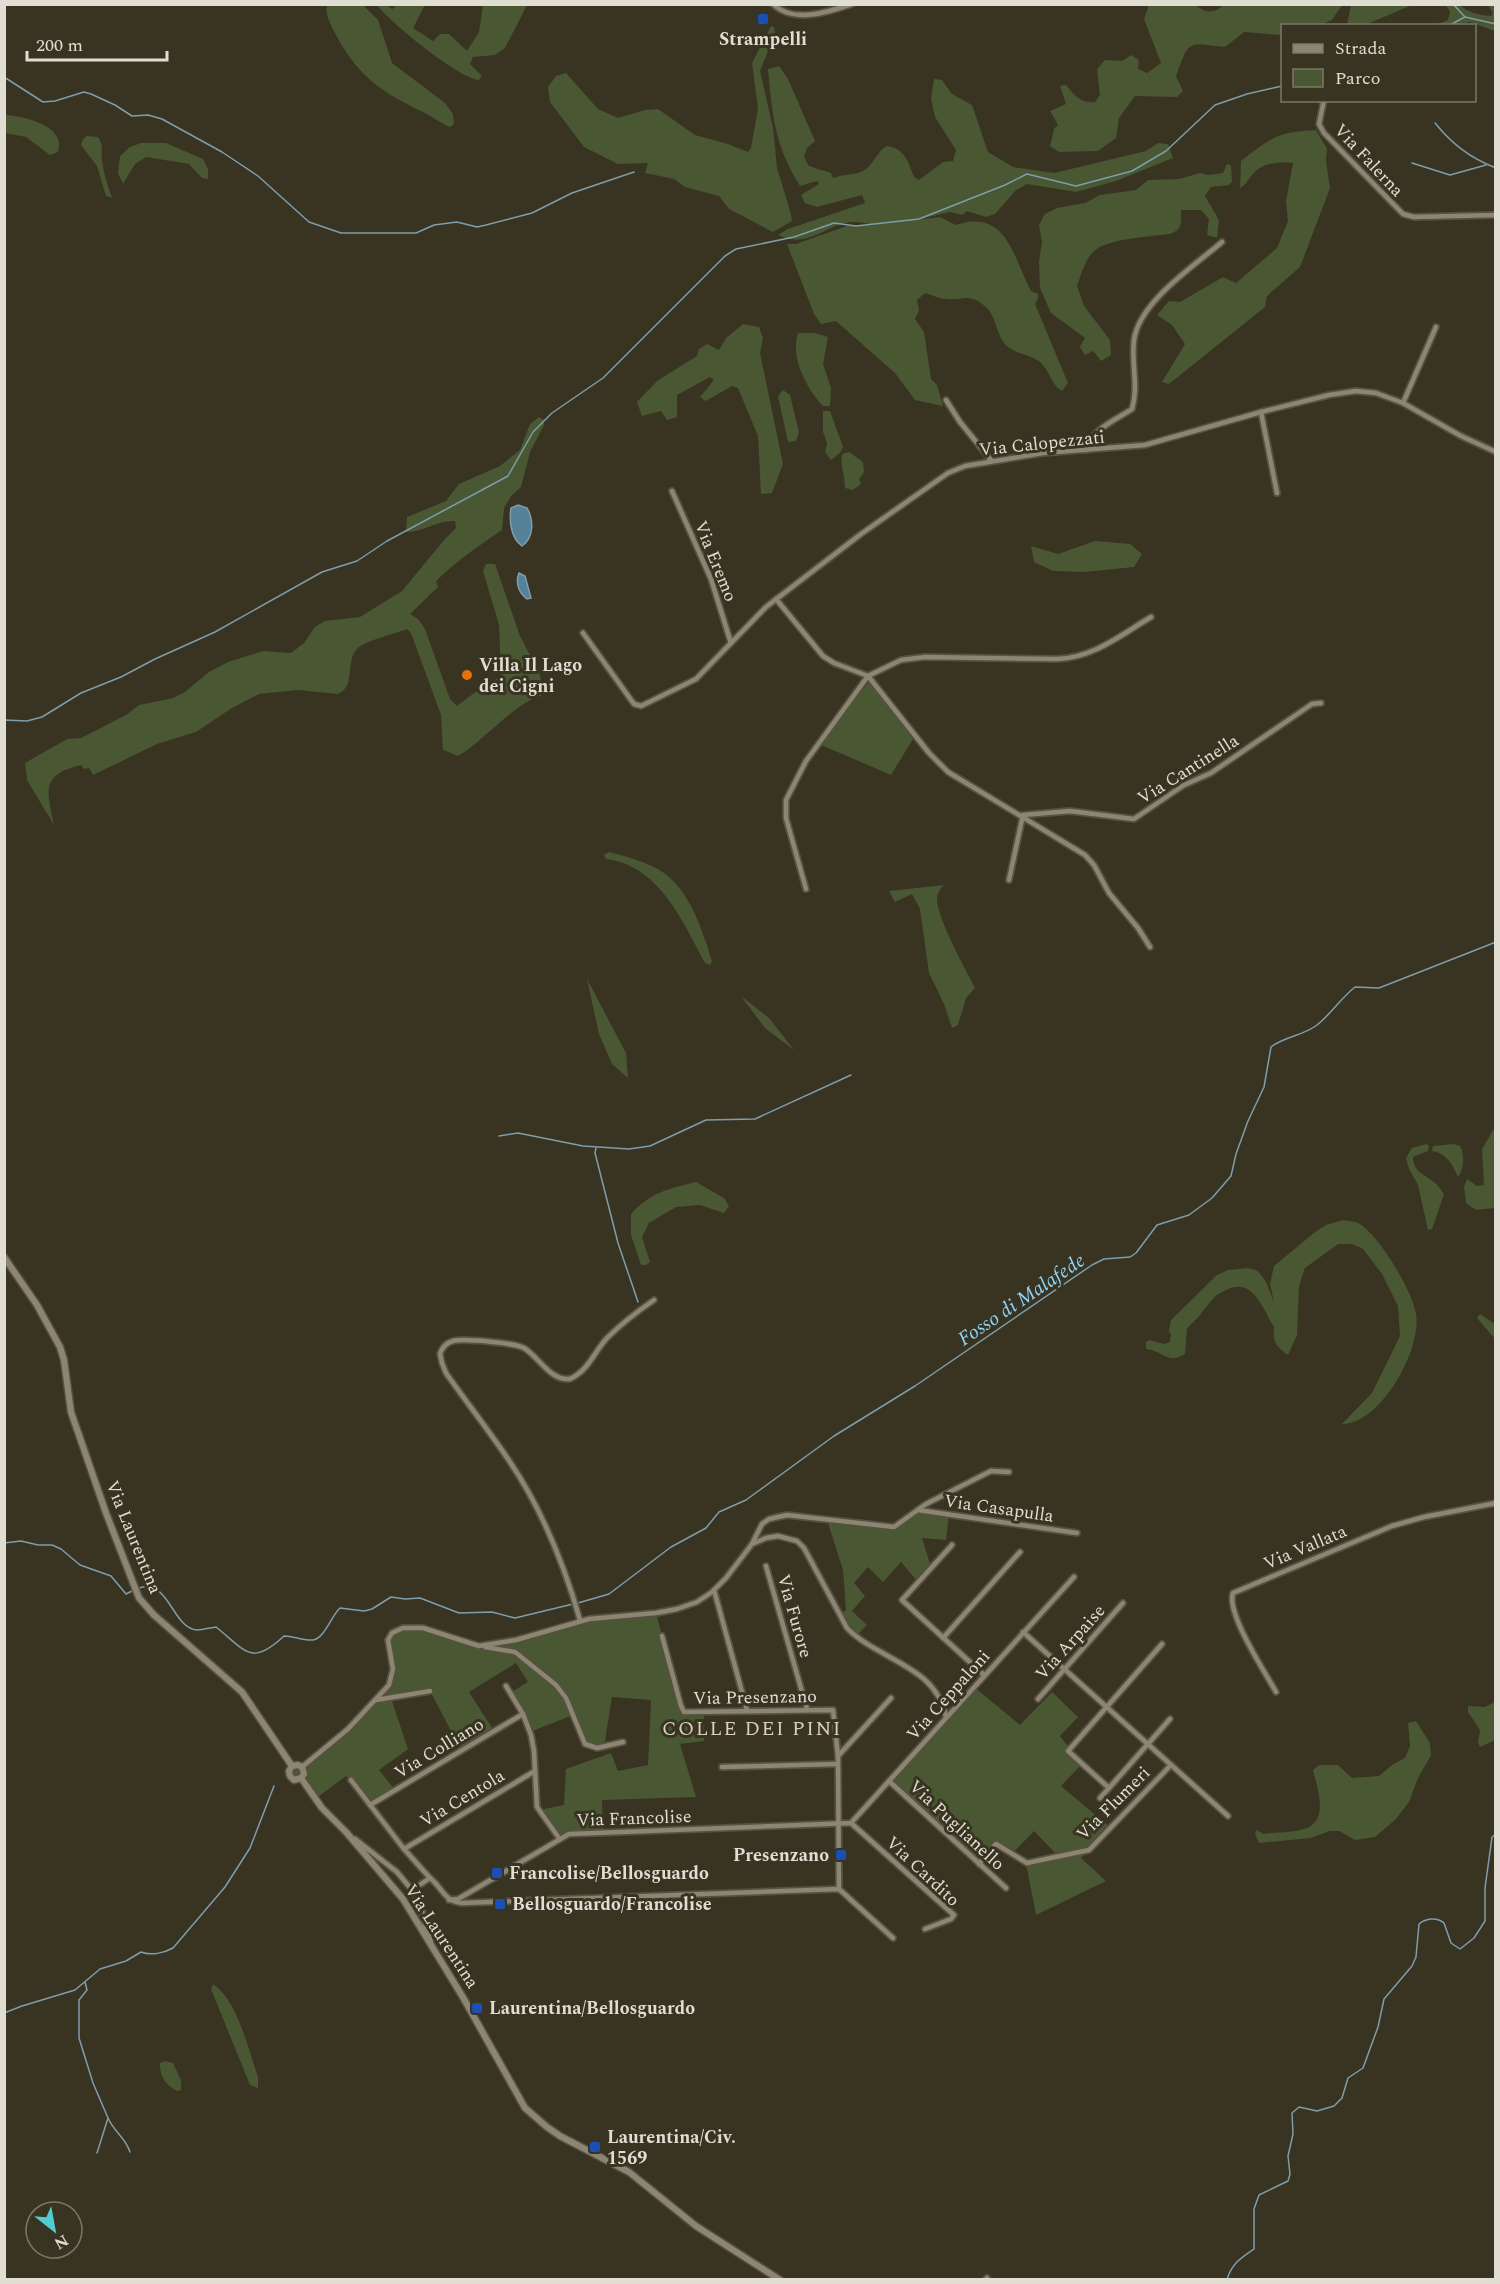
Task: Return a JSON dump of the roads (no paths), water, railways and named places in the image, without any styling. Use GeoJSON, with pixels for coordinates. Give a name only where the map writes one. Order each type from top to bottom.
{"type":"FeatureCollection","features":[{"type":"Feature","properties":{"kind":"main road","name":"Via Laurentina"},"geometry":{"type":"LineString","coordinates":[[4,1257],[37,1305],[60,1347],[71,1412],[95,1484],[135,1589],[151,1613],[203,1656],[246,1696],[292,1766],[289,1771],[290,1776],[296,1780],[301,1778],[322,1808],[346,1832],[403,1899],[496,2055],[515,2092],[534,2117],[560,2136],[629,2172],[696,2226],[780,2280]]}},
{"type":"Feature","properties":{"kind":"main road"},"geometry":{"type":"LineString","coordinates":[[292,1766],[302,1767],[304,1774],[301,1778]]}},
{"type":"Feature","properties":{"kind":"street"},"geometry":{"type":"LineString","coordinates":[[773,4],[783,12],[794,15],[824,12],[852,4]]}},
{"type":"Feature","properties":{"kind":"street","name":"Via Falerna"},"geometry":{"type":"LineString","coordinates":[[1324,102],[1320,124],[1324,133],[1402,214],[1412,217],[1496,215]]}},
{"type":"Feature","properties":{"kind":"street"},"geometry":{"type":"LineString","coordinates":[[1086,450],[1088,442],[1094,436],[1132,410],[1136,391],[1134,340],[1142,318],[1167,289],[1222,242]]}},
{"type":"Feature","properties":{"kind":"street"},"geometry":{"type":"LineString","coordinates":[[1403,403],[1436,327]]}},
{"type":"Feature","properties":{"kind":"street","name":"Via Calopezzati"},"geometry":{"type":"LineString","coordinates":[[583,633],[634,704],[639,707],[693,681],[708,669],[752,620],[776,599],[837,551],[951,471],[991,460],[1155,443],[1261,412],[1351,392],[1376,393],[1403,403],[1461,436],[1496,452]]}},
{"type":"Feature","properties":{"kind":"street"},"geometry":{"type":"LineString","coordinates":[[946,400],[960,422],[991,460]]}},
{"type":"Feature","properties":{"kind":"street"},"geometry":{"type":"LineString","coordinates":[[1261,412],[1277,493]]}},
{"type":"Feature","properties":{"kind":"street","name":"Via Eremo"},"geometry":{"type":"LineString","coordinates":[[672,491],[711,579],[731,643]]}},
{"type":"Feature","properties":{"kind":"street"},"geometry":{"type":"LineString","coordinates":[[776,599],[824,656],[834,663],[868,675],[942,767],[1023,815],[1089,858],[1107,889],[1150,947]]}},
{"type":"Feature","properties":{"kind":"street"},"geometry":{"type":"LineString","coordinates":[[806,889],[786,815],[786,800],[806,761],[868,675],[901,660],[925,657],[1057,659],[1079,657],[1097,650],[1151,616]]}},
{"type":"Feature","properties":{"kind":"street","name":"Via Cantinella"},"geometry":{"type":"LineString","coordinates":[[1023,815],[1075,811],[1134,819],[1184,785],[1211,773],[1312,704],[1321,703]]}},
{"type":"Feature","properties":{"kind":"street"},"geometry":{"type":"LineString","coordinates":[[1010,880],[1023,815]]}},
{"type":"Feature","properties":{"kind":"street"},"geometry":{"type":"LineString","coordinates":[[580,1620],[555,1544],[510,1462],[446,1373],[441,1362],[441,1351],[448,1343],[459,1340],[517,1346],[527,1351],[558,1378],[570,1379],[592,1361],[614,1332],[654,1300]]}},
{"type":"Feature","properties":{"kind":"street","name":"Via Casapulla"},"geometry":{"type":"LineString","coordinates":[[714,1590],[752,1544],[762,1524],[781,1516],[892,1527],[901,1524],[918,1510],[991,1471],[1009,1472]]}},
{"type":"Feature","properties":{"kind":"street","name":"Via Vallata"},"geometry":{"type":"LineString","coordinates":[[1276,1692],[1241,1629],[1232,1599],[1233,1593],[1392,1526],[1424,1517],[1496,1503]]}},
{"type":"Feature","properties":{"kind":"street","name":"Via Casapulla"},"geometry":{"type":"LineString","coordinates":[[918,1510],[1077,1533]]}},
{"type":"Feature","properties":{"kind":"street"},"geometry":{"type":"LineString","coordinates":[[752,1544],[777,1536],[799,1543],[810,1558],[832,1604],[847,1628],[858,1638],[924,1677],[940,1698],[946,1717]]}},
{"type":"Feature","properties":{"kind":"street"},"geometry":{"type":"LineString","coordinates":[[952,1545],[902,1600],[984,1675]]}},
{"type":"Feature","properties":{"kind":"street"},"geometry":{"type":"LineString","coordinates":[[944,1638],[1020,1552]]}},
{"type":"Feature","properties":{"kind":"street","name":"Via Furore"},"geometry":{"type":"LineString","coordinates":[[766,1566],[807,1709]]}},
{"type":"Feature","properties":{"kind":"street","name":"Via Ceppaloni"},"geometry":{"type":"LineString","coordinates":[[851,1823],[1074,1577]]}},
{"type":"Feature","properties":{"kind":"street"},"geometry":{"type":"LineString","coordinates":[[479,1646],[519,1639],[580,1620],[677,1609],[697,1602],[714,1590],[747,1710]]}},
{"type":"Feature","properties":{"kind":"street","name":"Via Arpaise"},"geometry":{"type":"LineString","coordinates":[[1038,1699],[1123,1604]]}},
{"type":"Feature","properties":{"kind":"street"},"geometry":{"type":"LineString","coordinates":[[302,1767],[343,1734],[391,1681],[393,1665],[388,1640],[390,1635],[398,1629],[423,1628],[479,1646],[515,1652],[556,1685],[566,1698],[585,1744],[597,1748],[623,1742]]}},
{"type":"Feature","properties":{"kind":"street"},"geometry":{"type":"LineString","coordinates":[[1023,1632],[1228,1816]]}},
{"type":"Feature","properties":{"kind":"street","name":"Via Presenzano"},"geometry":{"type":"LineString","coordinates":[[662,1636],[683,1711],[691,1713],[747,1710],[833,1710],[838,1756],[839,1889]]}},
{"type":"Feature","properties":{"kind":"street"},"geometry":{"type":"LineString","coordinates":[[1108,1788],[1068,1751],[1162,1644]]}},
{"type":"Feature","properties":{"kind":"street"},"geometry":{"type":"LineString","coordinates":[[506,1686],[522,1714],[533,1741],[537,1807],[559,1838]]}},
{"type":"Feature","properties":{"kind":"street"},"geometry":{"type":"LineString","coordinates":[[376,1700],[430,1691]]}},
{"type":"Feature","properties":{"kind":"street"},"geometry":{"type":"LineString","coordinates":[[838,1756],[891,1698]]}},
{"type":"Feature","properties":{"kind":"street","name":"Via Colliano"},"geometry":{"type":"LineString","coordinates":[[370,1805],[522,1714]]}},
{"type":"Feature","properties":{"kind":"street"},"geometry":{"type":"LineString","coordinates":[[1100,1798],[1170,1719]]}},
{"type":"Feature","properties":{"kind":"street"},"geometry":{"type":"LineString","coordinates":[[722,1767],[837,1764]]}},
{"type":"Feature","properties":{"kind":"street","name":"Via Flumeri"},"geometry":{"type":"LineString","coordinates":[[979,1864],[996,1844],[1027,1863],[1089,1850],[1171,1765]]}},
{"type":"Feature","properties":{"kind":"street","name":"Via Centola"},"geometry":{"type":"LineString","coordinates":[[404,1849],[535,1771]]}},
{"type":"Feature","properties":{"kind":"street"},"geometry":{"type":"LineString","coordinates":[[351,1780],[404,1849],[449,1900],[465,1904],[839,1889],[893,1938]]}},
{"type":"Feature","properties":{"kind":"street","name":"Via Puglianello"},"geometry":{"type":"LineString","coordinates":[[889,1781],[1006,1888]]}},
{"type":"Feature","properties":{"kind":"street"},"geometry":{"type":"LineString","coordinates":[[838,1824],[851,1823]]}},
{"type":"Feature","properties":{"kind":"street","name":"Via Cardito"},"geometry":{"type":"LineString","coordinates":[[851,1823],[953,1914],[952,1919],[925,1929]]}},
{"type":"Feature","properties":{"kind":"street","name":"Via Francolise"},"geometry":{"type":"LineString","coordinates":[[449,1900],[458,1899],[571,1833],[838,1824]]}},
{"type":"Feature","properties":{"kind":"street"},"geometry":{"type":"LineString","coordinates":[[346,1832],[397,1872],[411,1890],[423,1911],[431,1943]]}},
{"type":"Feature","properties":{"kind":"street"},"geometry":{"type":"LineString","coordinates":[[411,1890],[430,1878]]}},
{"type":"Feature","properties":{"kind":"street"},"geometry":{"type":"LineString","coordinates":[[465,1894],[465,1904]]}},
{"type":"Feature","properties":{"kind":"street"},"geometry":{"type":"LineString","coordinates":[[414,1916],[418,1917],[423,1911]]}},
{"type":"Feature","properties":{"kind":"water"},"geometry":{"type":"Polygon","coordinates":[[[518,505],[527,508],[532,523],[531,534],[522,546],[515,539],[510,519],[511,508],[518,505]]]}},
{"type":"Feature","properties":{"kind":"water"},"geometry":{"type":"Polygon","coordinates":[[[519,573],[525,576],[531,598],[527,599],[520,591],[517,580],[519,573]]]}},
{"type":"Feature","properties":{"kind":"waterway"},"geometry":{"type":"LineString","coordinates":[[1453,4],[1465,17]]}},
{"type":"Feature","properties":{"kind":"waterway"},"geometry":{"type":"LineString","coordinates":[[1452,24],[1465,17],[1496,24]]}},
{"type":"Feature","properties":{"kind":"waterway"},"geometry":{"type":"LineString","coordinates":[[4,77],[43,102],[55,101],[84,92],[115,105],[132,116],[148,115],[162,119],[222,152],[258,176],[309,222],[341,233],[416,233],[434,225],[457,222],[477,227],[532,213],[572,193],[634,172]]}},
{"type":"Feature","properties":{"kind":"waterway"},"geometry":{"type":"LineString","coordinates":[[4,720],[27,721],[42,717],[81,693],[121,677],[215,632],[322,572],[357,561],[387,541],[508,476],[533,432],[552,413],[603,378],[725,256],[736,249],[794,237],[834,223],[856,226],[919,219],[1027,174],[1076,186],[1132,171],[1166,151],[1215,105],[1247,94],[1281,86]]}},
{"type":"Feature","properties":{"kind":"waterway"},"geometry":{"type":"LineString","coordinates":[[1435,123],[1462,150],[1496,168]]}},
{"type":"Feature","properties":{"kind":"waterway"},"geometry":{"type":"LineString","coordinates":[[1412,163],[1450,175],[1486,165]]}},
{"type":"Feature","properties":{"kind":"waterway","name":"Fosso di Malafede"},"geometry":{"type":"LineString","coordinates":[[578,1603],[609,1594],[671,1547],[706,1528],[719,1512],[746,1500],[834,1436],[915,1386],[1092,1265],[1104,1259],[1130,1257],[1136,1253],[1157,1225],[1189,1215],[1212,1198],[1231,1176],[1248,1121],[1264,1087],[1271,1047],[1317,1025],[1355,987],[1379,988],[1496,942]]}},
{"type":"Feature","properties":{"kind":"waterway"},"geometry":{"type":"LineString","coordinates":[[499,1136],[518,1133],[583,1146],[629,1149],[650,1146],[706,1120],[755,1119],[851,1075]]}},
{"type":"Feature","properties":{"kind":"waterway"},"geometry":{"type":"LineString","coordinates":[[596,1148],[595,1153],[618,1243],[638,1302]]}},
{"type":"Feature","properties":{"kind":"waterway"},"geometry":{"type":"LineString","coordinates":[[4,1543],[21,1541],[52,1545],[61,1549],[80,1565],[111,1576],[126,1594],[134,1590]]}},
{"type":"Feature","properties":{"kind":"waterway"},"geometry":{"type":"LineString","coordinates":[[139,1588],[149,1587],[157,1590],[189,1627],[197,1630],[216,1627],[242,1649],[256,1653],[264,1651],[284,1636],[313,1640],[321,1635],[340,1608],[364,1611],[372,1609],[391,1597],[420,1598],[459,1613],[492,1612],[515,1618],[573,1604]]}},
{"type":"Feature","properties":{"kind":"waterway"},"geometry":{"type":"LineString","coordinates":[[4,2013],[75,1990],[100,1969],[126,1961],[141,1952],[149,1954],[173,1948],[225,1887],[250,1848],[274,1786]]}},
{"type":"Feature","properties":{"kind":"waterway"},"geometry":{"type":"LineString","coordinates":[[1227,2280],[1234,2265],[1254,2249],[1254,2209],[1259,2195],[1288,2181],[1290,2174],[1288,2156],[1293,2134],[1292,2113],[1299,2107],[1317,2111],[1334,2106],[1342,2098],[1348,2078],[1363,2068],[1378,2027],[1384,1999],[1412,1966],[1416,1957],[1419,1924],[1432,1919],[1441,1921],[1444,1923],[1451,1943],[1460,1949],[1474,1938],[1485,1921],[1485,1888],[1492,1837],[1496,1834]]}},
{"type":"Feature","properties":{"kind":"waterway"},"geometry":{"type":"LineString","coordinates":[[85,1982],[87,1990],[79,2000],[79,2038],[93,2083],[108,2118],[97,2153]]}},
{"type":"Feature","properties":{"kind":"waterway"},"geometry":{"type":"LineString","coordinates":[[108,2118],[130,2152]]}},
{"type":"Feature","properties":{"kind":"place","name":"Strampelli"},"geometry":{"type":"Point","coordinates":[763,19]}},
{"type":"Feature","properties":{"kind":"place","name":"Villa Il Lago dei Cigni"},"geometry":{"type":"Point","coordinates":[467,675]}},
{"type":"Feature","properties":{"kind":"place","name":"Presenzano"},"geometry":{"type":"Point","coordinates":[841,1855]}},
{"type":"Feature","properties":{"kind":"place","name":"Francolise/Bellosguardo"},"geometry":{"type":"Point","coordinates":[497,1873]}},
{"type":"Feature","properties":{"kind":"place","name":"Bellosguardo/Francolise"},"geometry":{"type":"Point","coordinates":[500,1904]}},
{"type":"Feature","properties":{"kind":"place","name":"Laurentina/Bellosguardo"},"geometry":{"type":"Point","coordinates":[477,2008]}},
{"type":"Feature","properties":{"kind":"place","name":"Laurentina/Civ. 1569"},"geometry":{"type":"Point","coordinates":[595,2147]}},
{"type":"Feature","properties":{"kind":"district","name":"COLLE DEI PINI"},"geometry":{"type":"Point","coordinates":[752,1728]}}]}
